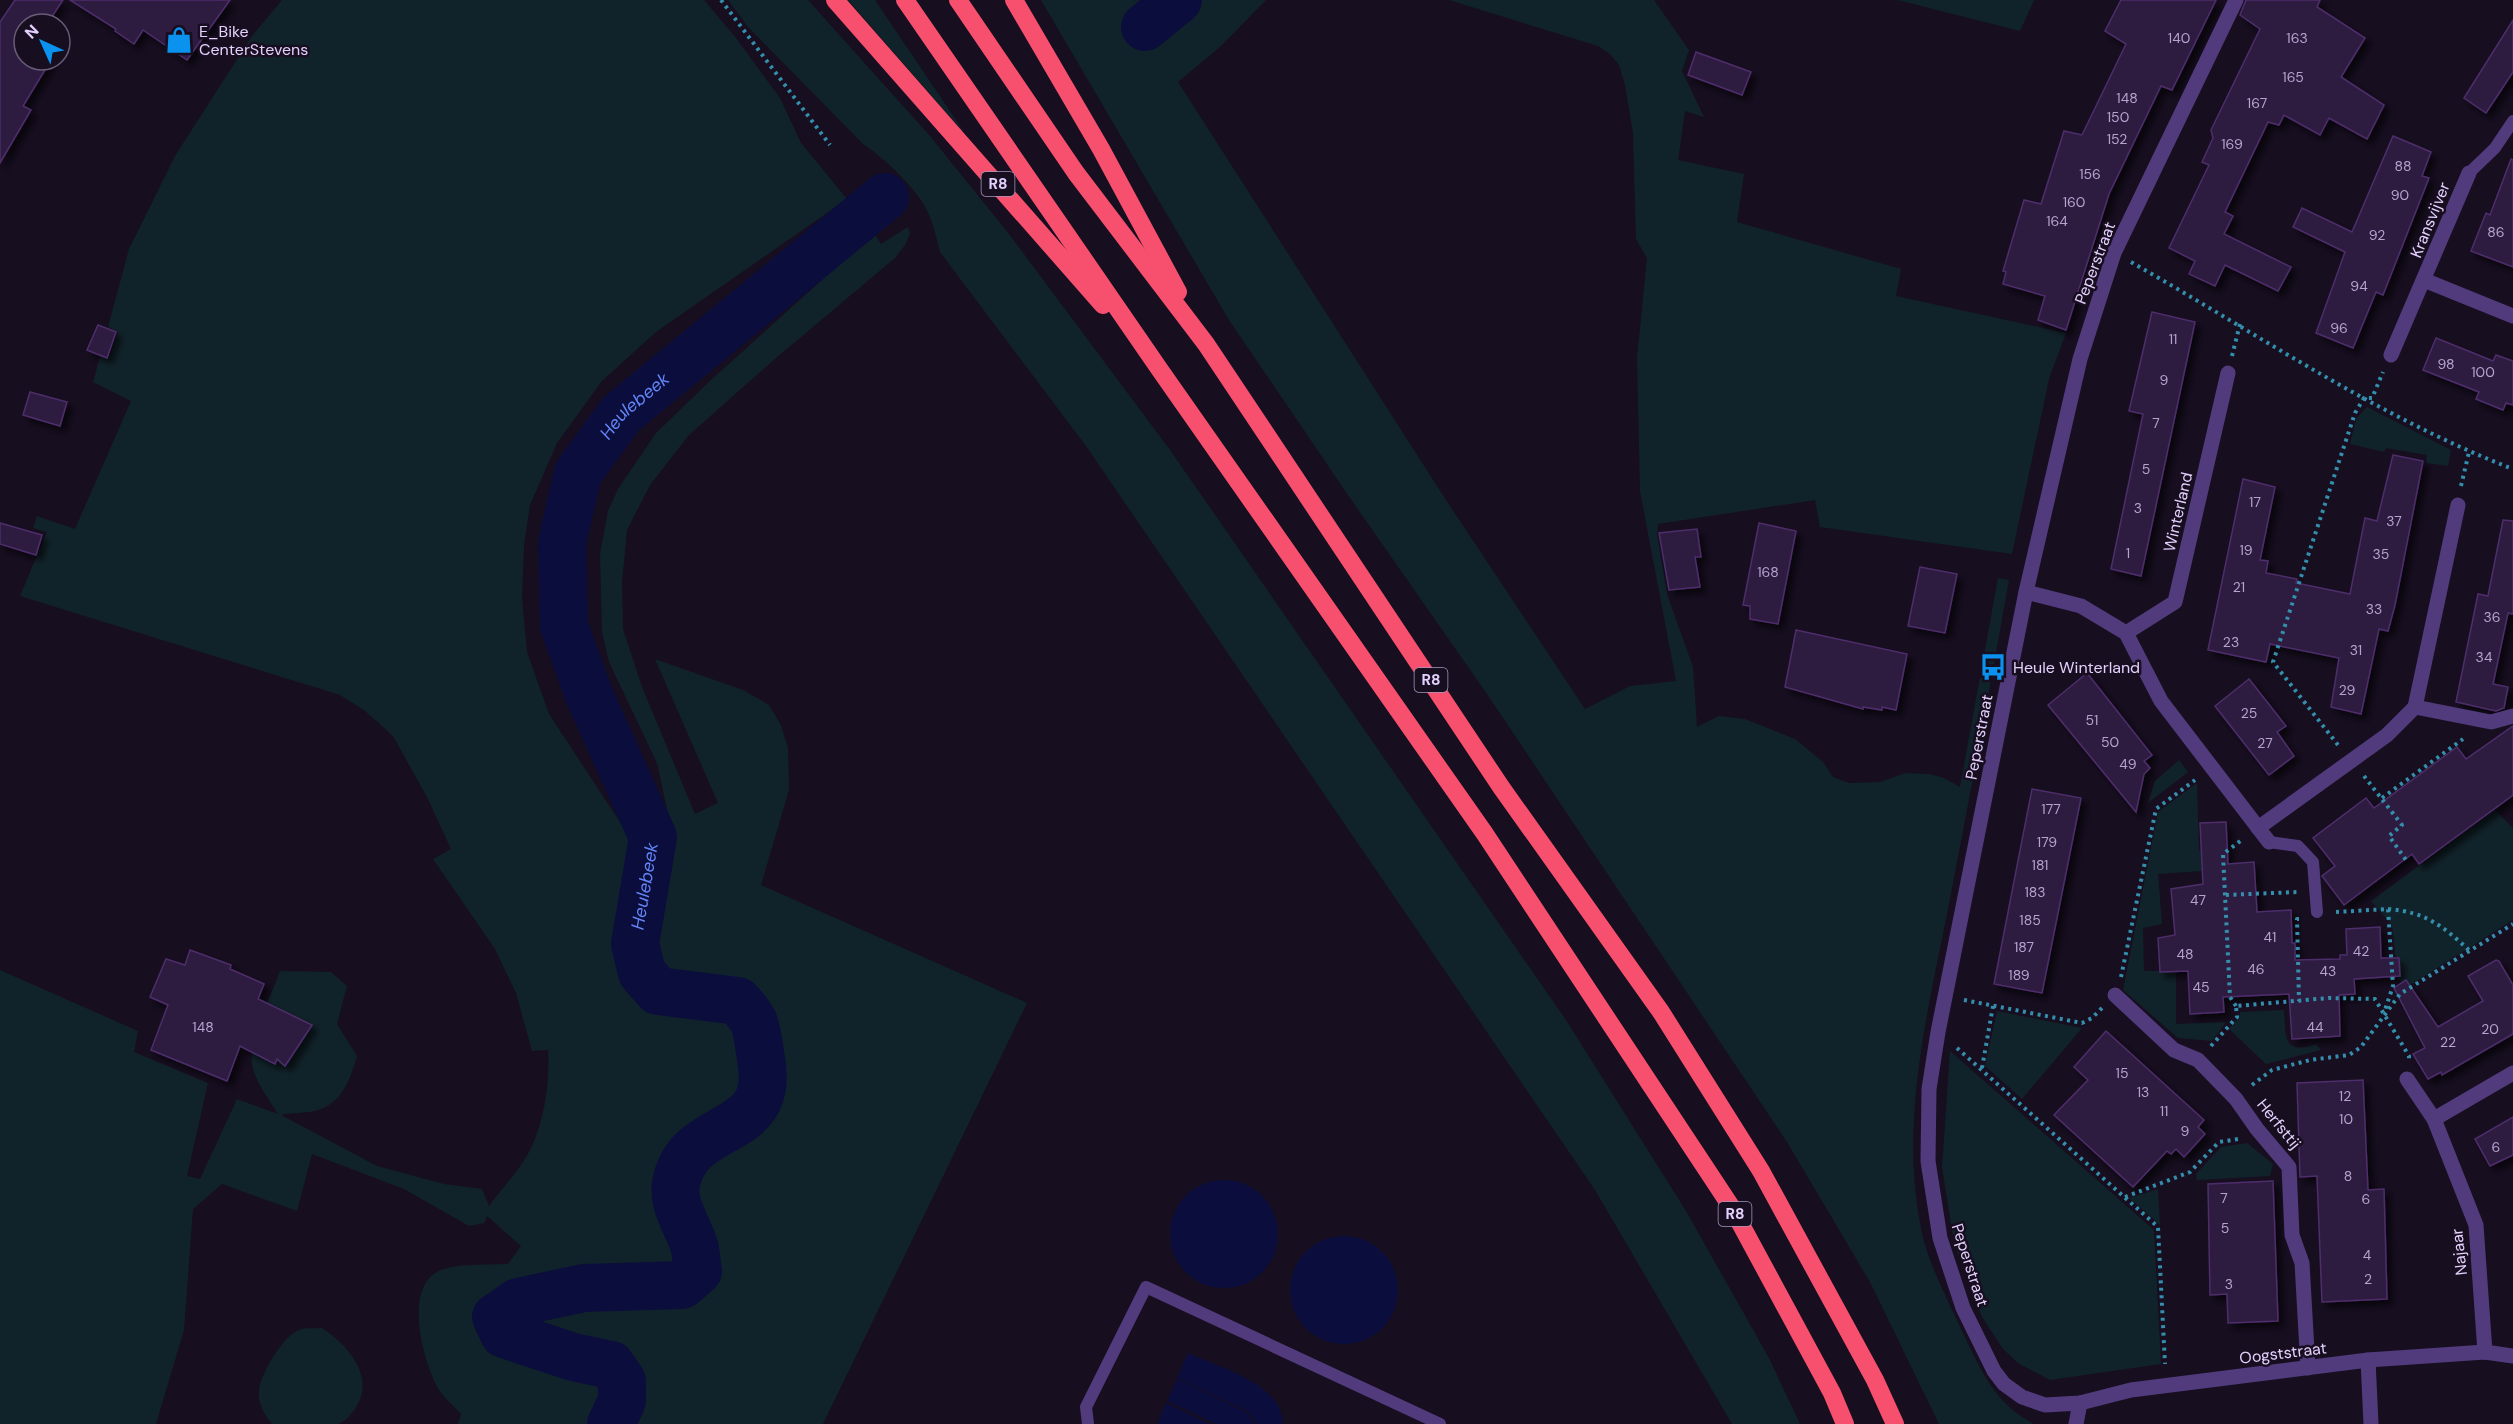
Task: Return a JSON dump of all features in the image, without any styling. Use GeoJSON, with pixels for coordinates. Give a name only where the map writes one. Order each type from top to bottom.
{"type":"FeatureCollection","features":[{"type":"Feature","properties":{"kind":"highway","name":"R8"},"geometry":{"type":"LineString","coordinates":[[835,0],[1160,370]]}},
{"type":"Feature","properties":{"kind":"highway","name":"R8"},"geometry":{"type":"LineString","coordinates":[[905,0],[1160,370],[1485,834],[1732,1208],[1832,1393],[1845,1424]]}},
{"type":"Feature","properties":{"kind":"highway","name":"R8"},"geometry":{"type":"LineString","coordinates":[[958,0],[1076,173],[1206,344],[1502,787],[1661,1012],[1761,1171],[1875,1380],[1895,1424]]}},
{"type":"Feature","properties":{"kind":"highway","name":"R8"},"geometry":{"type":"LineString","coordinates":[[1014,0],[1101,149],[1206,344]]}},
{"type":"Feature","properties":{"kind":"street","name":"Peperstraat"},"geometry":{"type":"LineString","coordinates":[[2080,1403],[2046,1405],[2022,1397],[2004,1384],[1994,1371],[1963,1308],[1940,1238],[1928,1161],[1929,1089],[1938,1032],[2026,592],[2080,358],[2114,253],[2236,0]]}},
{"type":"Feature","properties":{"kind":"street","name":"Kransvijver"},"geometry":{"type":"LineString","coordinates":[[2391,355],[2469,173]]}},
{"type":"Feature","properties":{"kind":"street","name":"Kransvijver"},"geometry":{"type":"LineString","coordinates":[[2424,280],[2513,316]]}},
{"type":"Feature","properties":{"kind":"street","name":"Winterland"},"geometry":{"type":"LineString","coordinates":[[2127,633],[2175,602],[2228,373]]}},
{"type":"Feature","properties":{"kind":"street"},"geometry":{"type":"LineString","coordinates":[[2258,828],[2387,735],[2415,707],[2458,505]]}},
{"type":"Feature","properties":{"kind":"street"},"geometry":{"type":"LineString","coordinates":[[2026,592],[2081,606],[2127,633],[2161,701],[2269,842]]}},
{"type":"Feature","properties":{"kind":"street"},"geometry":{"type":"LineString","coordinates":[[2415,707],[2491,722],[2513,716]]}},
{"type":"Feature","properties":{"kind":"street","name":"Herfsttij"},"geometry":{"type":"LineString","coordinates":[[2115,995],[2174,1050],[2198,1060],[2236,1099],[2257,1129],[2289,1167],[2292,1235],[2302,1263],[2308,1368]]}},
{"type":"Feature","properties":{"kind":"street"},"geometry":{"type":"LineString","coordinates":[[2434,1119],[2513,1073]]}},
{"type":"Feature","properties":{"kind":"street","name":"Najaar"},"geometry":{"type":"LineString","coordinates":[[2407,1079],[2434,1119],[2476,1225],[2486,1352]]}},
{"type":"Feature","properties":{"kind":"street","name":"Oogststraat"},"geometry":{"type":"LineString","coordinates":[[2080,1403],[2131,1390],[2368,1360],[2486,1352],[2513,1356]]}},
{"type":"Feature","properties":{"kind":"street"},"geometry":{"type":"LineString","coordinates":[[2368,1360],[2370,1424]]}},
{"type":"Feature","properties":{"kind":"street"},"geometry":{"type":"LineString","coordinates":[[2076,1424],[2080,1403]]}},
{"type":"Feature","properties":{"kind":"lane"},"geometry":{"type":"LineString","coordinates":[[2469,173],[2495,148],[2513,121]]}},
{"type":"Feature","properties":{"kind":"lane"},"geometry":{"type":"LineString","coordinates":[[2269,842],[2298,846],[2313,862],[2317,912]]}},
{"type":"Feature","properties":{"kind":"lane"},"geometry":{"type":"LineString","coordinates":[[1088,1424],[1086,1407],[1146,1287],[1440,1424]]}},
{"type":"Feature","properties":{"kind":"path"},"geometry":{"type":"LineString","coordinates":[[721,0],[830,145]]}},
{"type":"Feature","properties":{"kind":"path"},"geometry":{"type":"LineString","coordinates":[[2114,253],[2364,398],[2469,452],[2513,469]]}},
{"type":"Feature","properties":{"kind":"path"},"geometry":{"type":"LineString","coordinates":[[2228,373],[2240,324]]}},
{"type":"Feature","properties":{"kind":"path"},"geometry":{"type":"LineString","coordinates":[[2364,398],[2372,398],[2391,355]]}},
{"type":"Feature","properties":{"kind":"path"},"geometry":{"type":"LineString","coordinates":[[2364,398],[2355,413],[2273,662],[2402,825],[2389,836],[2406,860]]}},
{"type":"Feature","properties":{"kind":"path"},"geometry":{"type":"LineString","coordinates":[[2458,505],[2469,452]]}},
{"type":"Feature","properties":{"kind":"path"},"geometry":{"type":"LineString","coordinates":[[2382,798],[2466,737],[2474,718]]}},
{"type":"Feature","properties":{"kind":"path"},"geometry":{"type":"LineString","coordinates":[[1946,996],[2082,1023],[2092,1018],[2115,995],[2119,987],[2156,809],[2211,767]]}},
{"type":"Feature","properties":{"kind":"path"},"geometry":{"type":"LineString","coordinates":[[2198,1060],[2237,1017],[2236,1006],[2230,997],[2223,854],[2258,828]]}},
{"type":"Feature","properties":{"kind":"path"},"geometry":{"type":"LineString","coordinates":[[2226,896],[2315,889]]}},
{"type":"Feature","properties":{"kind":"path"},"geometry":{"type":"LineString","coordinates":[[2384,1013],[2393,986],[2388,909]]}},
{"type":"Feature","properties":{"kind":"path"},"geometry":{"type":"LineString","coordinates":[[2299,1001],[2297,920],[2317,912],[2406,910],[2429,918],[2448,930],[2471,952]]}},
{"type":"Feature","properties":{"kind":"path"},"geometry":{"type":"LineString","coordinates":[[2236,1099],[2272,1070],[2310,1060],[2349,1055],[2361,1047],[2400,994],[2513,924]]}},
{"type":"Feature","properties":{"kind":"path"},"geometry":{"type":"LineString","coordinates":[[2236,1006],[2329,998],[2374,999],[2409,1056],[2407,1079]]}},
{"type":"Feature","properties":{"kind":"path"},"geometry":{"type":"LineString","coordinates":[[1982,1069],[1994,1006]]}},
{"type":"Feature","properties":{"kind":"path"},"geometry":{"type":"LineString","coordinates":[[1938,1032],[2158,1227],[2166,1386]]}},
{"type":"Feature","properties":{"kind":"path"},"geometry":{"type":"LineString","coordinates":[[2124,1197],[2190,1172],[2219,1142],[2247,1138],[2257,1129]]}},
{"type":"Feature","properties":{"kind":"shaded area"},"geometry":{"type":"Polygon","coordinates":[[[282,0],[704,0],[736,38],[780,98],[801,143],[847,199],[656,332],[602,381],[557,443],[530,505],[524,545],[522,598],[527,652],[549,714],[639,851],[630,948],[639,985],[650,1003],[670,1006],[709,1006],[727,1011],[741,1026],[746,1038],[754,1079],[753,1090],[746,1104],[736,1112],[708,1126],[692,1139],[680,1153],[673,1168],[670,1202],[673,1219],[687,1255],[683,1265],[676,1272],[665,1277],[619,1278],[552,1286],[488,1304],[484,1327],[496,1338],[589,1369],[602,1374],[612,1382],[608,1404],[596,1424],[458,1424],[461,1414],[439,1390],[427,1363],[420,1327],[421,1293],[428,1280],[439,1271],[463,1266],[508,1264],[521,1246],[487,1216],[484,1223],[469,1226],[404,1189],[312,1154],[297,1211],[222,1184],[193,1209],[184,1330],[156,1424],[0,1424],[0,970],[138,1031],[134,1052],[208,1083],[187,1176],[200,1179],[237,1099],[278,1114],[256,1077],[252,1054],[253,1042],[261,1018],[280,971],[331,972],[347,986],[337,1024],[357,1056],[344,1089],[333,1102],[313,1111],[281,1115],[377,1166],[444,1184],[482,1189],[489,1206],[528,1153],[537,1135],[543,1111],[547,1087],[548,1050],[532,1051],[516,993],[495,949],[433,859],[451,849],[427,797],[393,736],[364,710],[340,695],[20,596],[47,532],[33,528],[37,516],[75,529],[131,401],[93,382],[100,357],[108,359],[118,332],[108,327],[129,249],[175,156],[252,36],[282,0]]]}},
{"type":"Feature","properties":{"kind":"shaded area"},"geometry":{"type":"Polygon","coordinates":[[[728,0],[808,0],[930,136],[1009,234],[1170,450],[1566,1020],[1686,1211],[1769,1358],[1800,1424],[1732,1424],[1595,1190],[1086,446],[940,252],[931,220],[923,203],[896,171],[863,144],[748,27],[728,0]]]}},
{"type":"Feature","properties":{"kind":"shaded area"},"geometry":{"type":"Polygon","coordinates":[[[848,0],[875,0],[966,135],[848,0]]]}},
{"type":"Feature","properties":{"kind":"shaded area"},"geometry":{"type":"Polygon","coordinates":[[[1041,0],[1152,0],[1131,17],[1150,41],[1201,0],[1266,0],[1221,46],[1178,82],[1446,500],[1585,709],[1630,686],[1676,681],[1640,491],[1637,358],[1647,258],[1636,239],[1633,133],[1625,85],[1619,65],[1611,55],[1598,46],[1449,0],[1654,0],[1689,50],[1682,71],[1704,117],[1685,111],[1678,160],[1744,174],[1737,222],[1901,269],[1896,296],[2066,333],[2049,379],[2012,554],[1820,527],[1815,500],[1658,524],[1657,534],[1667,594],[1693,667],[1697,727],[1719,716],[1745,719],[1795,739],[1823,762],[1833,777],[1849,783],[1880,782],[1905,773],[1929,774],[1944,778],[1960,787],[1998,578],[2009,580],[1927,1016],[1915,1103],[1913,1146],[1915,1190],[1922,1233],[1940,1284],[1976,1360],[1991,1385],[2009,1407],[2034,1424],[1939,1424],[1870,1282],[1787,1142],[1487,694],[1229,320],[1041,0]]]}},
{"type":"Feature","properties":{"kind":"shaded area"},"geometry":{"type":"Polygon","coordinates":[[[1898,0],[2034,0],[2020,31],[1898,0]]]}},
{"type":"Feature","properties":{"kind":"shaded area"},"geometry":{"type":"Polygon","coordinates":[[[908,227],[910,234],[895,258],[689,435],[650,485],[627,530],[622,582],[623,629],[642,687],[695,814],[718,803],[655,659],[743,690],[769,705],[781,725],[788,748],[789,790],[761,885],[1027,1003],[823,1424],[617,1424],[629,1404],[634,1387],[628,1371],[621,1363],[611,1354],[524,1335],[514,1327],[514,1321],[525,1312],[559,1301],[670,1297],[695,1290],[702,1282],[705,1272],[701,1248],[685,1204],[684,1188],[687,1172],[692,1162],[712,1144],[770,1108],[768,1047],[755,997],[719,983],[663,983],[651,963],[646,946],[650,907],[668,814],[657,763],[609,662],[602,632],[600,554],[608,511],[618,489],[656,433],[712,379],[874,233],[881,244],[908,227]]]}},
{"type":"Feature","properties":{"kind":"shaded area"},"geometry":{"type":"Polygon","coordinates":[[[2367,407],[2451,450],[2448,466],[2426,463],[2427,455],[2386,448],[2384,452],[2350,444],[2356,419],[2367,407]]]}},
{"type":"Feature","properties":{"kind":"shaded area"},"geometry":{"type":"Polygon","coordinates":[[[2179,760],[2188,772],[2148,803],[2155,781],[2179,760]]]}},
{"type":"Feature","properties":{"kind":"shaded area"},"geometry":{"type":"Polygon","coordinates":[[[2197,783],[2199,851],[2216,850],[2217,870],[2158,874],[2162,924],[2143,928],[2144,971],[2176,971],[2176,1024],[2226,1022],[2212,1041],[2178,1038],[2123,990],[2158,812],[2197,783]]]}},
{"type":"Feature","properties":{"kind":"shaded area"},"geometry":{"type":"Polygon","coordinates":[[[2495,810],[2513,828],[2513,920],[2407,987],[2398,979],[2392,925],[2371,901],[2495,810]]]}},
{"type":"Feature","properties":{"kind":"shaded area"},"geometry":{"type":"Polygon","coordinates":[[[2284,1010],[2286,1035],[2291,1045],[2305,1047],[2316,1044],[2321,1050],[2266,1064],[2229,1029],[2239,1018],[2240,1012],[2284,1010]]]}},
{"type":"Feature","properties":{"kind":"shaded area"},"geometry":{"type":"Polygon","coordinates":[[[1997,1011],[2082,1028],[2022,1099],[1985,1066],[1997,1011]]]}},
{"type":"Feature","properties":{"kind":"shaded area"},"geometry":{"type":"Polygon","coordinates":[[[1950,1051],[2154,1230],[2161,1364],[2050,1380],[2018,1363],[2003,1349],[1982,1317],[1954,1243],[1942,1167],[1950,1051]]]}},
{"type":"Feature","properties":{"kind":"shaded area"},"geometry":{"type":"Polygon","coordinates":[[[2247,1143],[2273,1164],[2270,1176],[2197,1180],[2196,1174],[2221,1147],[2247,1143]]]}},
{"type":"Feature","properties":{"kind":"shaded area"},"geometry":{"type":"Polygon","coordinates":[[[1224,1180],[1245,1184],[1262,1196],[1274,1213],[1278,1234],[1274,1255],[1262,1272],[1245,1284],[1224,1288],[1203,1284],[1186,1272],[1174,1255],[1170,1234],[1174,1213],[1186,1196],[1203,1184],[1224,1180]]]}},
{"type":"Feature","properties":{"kind":"shaded area"},"geometry":{"type":"Polygon","coordinates":[[[2158,1189],[2160,1225],[2129,1198],[2158,1189]]]}},
{"type":"Feature","properties":{"kind":"shaded area"},"geometry":{"type":"Polygon","coordinates":[[[1344,1236],[1365,1240],[1382,1252],[1394,1269],[1398,1290],[1394,1311],[1382,1328],[1365,1340],[1344,1344],[1323,1340],[1306,1328],[1294,1311],[1290,1290],[1294,1269],[1306,1252],[1323,1240],[1344,1236]]]}},
{"type":"Feature","properties":{"kind":"shaded area"},"geometry":{"type":"Polygon","coordinates":[[[322,1328],[350,1353],[361,1374],[363,1386],[355,1409],[338,1424],[272,1424],[262,1409],[259,1399],[261,1383],[268,1365],[280,1347],[293,1334],[299,1330],[322,1328]]]}},
{"type":"Feature","properties":{"kind":"shaded area"},"geometry":{"type":"Polygon","coordinates":[[[1188,1353],[1232,1371],[1261,1387],[1280,1410],[1283,1424],[1257,1424],[1247,1411],[1177,1378],[1188,1353]]]}},
{"type":"Feature","properties":{"kind":"shaded area"},"geometry":{"type":"Polygon","coordinates":[[[1177,1379],[1246,1412],[1255,1424],[1216,1424],[1167,1401],[1177,1379]]]}},
{"type":"Feature","properties":{"kind":"shaded area"},"geometry":{"type":"Polygon","coordinates":[[[1166,1403],[1210,1424],[1157,1424],[1166,1403]]]}},
{"type":"Feature","properties":{"kind":"building"},"geometry":{"type":"Polygon","coordinates":[[[15,0],[63,0],[55,12],[12,12],[12,72],[44,72],[23,106],[31,110],[0,163],[0,22],[15,0]]]}},
{"type":"Feature","properties":{"kind":"building","name":"E_Bike CenterStevens"},"geometry":{"type":"Polygon","coordinates":[[[70,0],[230,0],[187,60],[143,30],[134,44],[115,31],[116,29],[70,0]]]}},
{"type":"Feature","properties":{"kind":"building"},"geometry":{"type":"Polygon","coordinates":[[[2121,0],[2216,0],[2172,90],[2161,86],[2109,194],[2066,330],[2038,320],[2045,296],[2003,284],[2006,272],[2003,271],[2024,200],[2041,204],[2064,131],[2082,135],[2126,44],[2105,31],[2121,0]]]}},
{"type":"Feature","properties":{"kind":"building"},"geometry":{"type":"Polygon","coordinates":[[[2246,0],[2320,0],[2317,7],[2365,38],[2341,77],[2384,105],[2367,139],[2329,118],[2320,135],[2284,115],[2279,125],[2268,122],[2225,212],[2233,216],[2224,234],[2291,267],[2278,291],[2225,265],[2215,286],[2189,274],[2195,261],[2169,248],[2209,165],[2202,162],[2213,138],[2211,130],[2260,29],[2240,15],[2246,0]]]}},
{"type":"Feature","properties":{"kind":"building"},"geometry":{"type":"Polygon","coordinates":[[[2513,20],[2513,72],[2486,113],[2464,98],[2513,20]]]}},
{"type":"Feature","properties":{"kind":"building"},"geometry":{"type":"Polygon","coordinates":[[[1696,52],[1751,72],[1742,95],[1688,75],[1696,52]]]}},
{"type":"Feature","properties":{"kind":"building"},"geometry":{"type":"Polygon","coordinates":[[[2393,136],[2431,152],[2422,176],[2429,178],[2383,295],[2376,292],[2353,348],[2316,333],[2345,252],[2293,227],[2302,208],[2352,232],[2393,136]]]}},
{"type":"Feature","properties":{"kind":"building"},"geometry":{"type":"Polygon","coordinates":[[[2511,159],[2513,160],[2513,267],[2471,251],[2486,213],[2490,215],[2511,159]]]}},
{"type":"Feature","properties":{"kind":"building"},"geometry":{"type":"Polygon","coordinates":[[[2152,312],[2195,322],[2141,576],[2111,569],[2143,414],[2129,411],[2152,312]]]}},
{"type":"Feature","properties":{"kind":"building"},"geometry":{"type":"Polygon","coordinates":[[[98,325],[116,332],[107,358],[87,350],[98,325]]]}},
{"type":"Feature","properties":{"kind":"building"},"geometry":{"type":"Polygon","coordinates":[[[2436,338],[2493,361],[2496,355],[2513,361],[2513,405],[2506,403],[2503,410],[2476,399],[2479,392],[2423,370],[2436,338]]]}},
{"type":"Feature","properties":{"kind":"building"},"geometry":{"type":"Polygon","coordinates":[[[30,392],[67,402],[60,426],[23,415],[30,392]]]}},
{"type":"Feature","properties":{"kind":"building"},"geometry":{"type":"Polygon","coordinates":[[[2393,455],[2423,461],[2395,605],[2388,631],[2379,629],[2361,714],[2331,707],[2339,658],[2270,644],[2266,662],[2208,650],[2243,479],[2275,487],[2260,560],[2268,561],[2266,573],[2297,579],[2296,583],[2350,594],[2365,518],[2377,521],[2393,455]]]}},
{"type":"Feature","properties":{"kind":"building"},"geometry":{"type":"Polygon","coordinates":[[[2503,520],[2513,521],[2513,614],[2508,613],[2493,684],[2508,687],[2504,708],[2496,711],[2456,702],[2478,594],[2488,596],[2503,520]]]}},
{"type":"Feature","properties":{"kind":"building"},"geometry":{"type":"Polygon","coordinates":[[[0,523],[42,535],[36,555],[0,544],[0,523]]]}},
{"type":"Feature","properties":{"kind":"building"},"geometry":{"type":"Polygon","coordinates":[[[1759,523],[1796,531],[1778,624],[1750,619],[1750,606],[1743,605],[1759,523]]]}},
{"type":"Feature","properties":{"kind":"building"},"geometry":{"type":"Polygon","coordinates":[[[1697,529],[1701,557],[1695,557],[1700,587],[1669,590],[1659,533],[1697,529]]]}},
{"type":"Feature","properties":{"kind":"building"},"geometry":{"type":"Polygon","coordinates":[[[1920,567],[1957,574],[1945,633],[1908,626],[1920,567]]]}},
{"type":"Feature","properties":{"kind":"building"},"geometry":{"type":"Polygon","coordinates":[[[1796,630],[1907,654],[1896,710],[1882,707],[1882,710],[1863,707],[1863,709],[1785,687],[1796,630]]]}},
{"type":"Feature","properties":{"kind":"building"},"geometry":{"type":"Polygon","coordinates":[[[2087,673],[2152,755],[2144,761],[2150,768],[2144,774],[2136,812],[2048,705],[2087,673]]]}},
{"type":"Feature","properties":{"kind":"building"},"geometry":{"type":"Polygon","coordinates":[[[2249,679],[2286,726],[2277,732],[2294,756],[2269,775],[2215,706],[2249,679]]]}},
{"type":"Feature","properties":{"kind":"building"},"geometry":{"type":"Polygon","coordinates":[[[2513,726],[2513,795],[2419,864],[2412,854],[2344,905],[2322,876],[2335,866],[2313,838],[2366,798],[2374,808],[2457,747],[2466,759],[2513,726]]]}},
{"type":"Feature","properties":{"kind":"building"},"geometry":{"type":"Polygon","coordinates":[[[2032,789],[2081,798],[2042,993],[1994,984],[2032,789]]]}},
{"type":"Feature","properties":{"kind":"building"},"geometry":{"type":"Polygon","coordinates":[[[2226,822],[2228,864],[2254,862],[2257,912],[2291,910],[2295,960],[2340,959],[2340,955],[2347,955],[2346,929],[2380,927],[2381,958],[2399,958],[2400,976],[2354,979],[2355,994],[2339,995],[2340,1036],[2292,1039],[2289,994],[2223,997],[2224,1012],[2190,1014],[2188,971],[2160,972],[2158,938],[2175,935],[2171,889],[2203,884],[2200,823],[2226,822]]]}},
{"type":"Feature","properties":{"kind":"building"},"geometry":{"type":"Polygon","coordinates":[[[190,950],[231,965],[230,969],[264,984],[258,999],[312,1025],[285,1066],[277,1059],[275,1064],[240,1046],[227,1081],[151,1050],[168,1005],[150,997],[166,959],[185,965],[190,950]]]}},
{"type":"Feature","properties":{"kind":"building"},"geometry":{"type":"Polygon","coordinates":[[[2496,960],[2499,961],[2513,985],[2513,1034],[2442,1075],[2441,1072],[2428,1079],[2413,1054],[2425,1048],[2394,988],[2406,980],[2438,1027],[2483,1001],[2468,976],[2496,960]]]}},
{"type":"Feature","properties":{"kind":"building"},"geometry":{"type":"Polygon","coordinates":[[[2106,1031],[2204,1120],[2198,1127],[2205,1134],[2184,1157],[2176,1149],[2171,1154],[2167,1151],[2133,1187],[2054,1115],[2088,1080],[2074,1067],[2106,1031]]]}},
{"type":"Feature","properties":{"kind":"building"},"geometry":{"type":"Polygon","coordinates":[[[2363,1080],[2368,1190],[2384,1189],[2387,1299],[2322,1302],[2317,1176],[2300,1177],[2297,1083],[2363,1080]]]}},
{"type":"Feature","properties":{"kind":"building"},"geometry":{"type":"Polygon","coordinates":[[[2513,1117],[2513,1155],[2490,1166],[2475,1139],[2513,1117]]]}},
{"type":"Feature","properties":{"kind":"building"},"geometry":{"type":"Polygon","coordinates":[[[2273,1181],[2278,1321],[2228,1323],[2227,1294],[2210,1295],[2208,1184],[2273,1181]]]}},
{"type":"Feature","properties":{"kind":"waterway","name":"Heulebeek"},"geometry":{"type":"LineString","coordinates":[[1145,27],[1178,0]]}},
{"type":"Feature","properties":{"kind":"waterway","name":"Heulebeek"},"geometry":{"type":"LineString","coordinates":[[611,1424],[622,1401],[622,1381],[611,1365],[573,1357],[504,1334],[496,1317],[518,1302],[584,1288],[682,1285],[698,1271],[695,1249],[676,1198],[677,1179],[686,1159],[699,1145],[745,1116],[756,1103],[762,1085],[761,1059],[754,1023],[738,1001],[658,991],[642,973],[635,944],[653,837],[589,695],[564,626],[562,543],[578,473],[621,414],[885,197]]}},
{"type":"Feature","properties":{"kind":"place","name":"E_Bike CenterStevens"},"geometry":{"type":"Point","coordinates":[179,40]}},
{"type":"Feature","properties":{"kind":"place","name":"Heule Winterland"},"geometry":{"type":"Point","coordinates":[1993,667]}}]}
